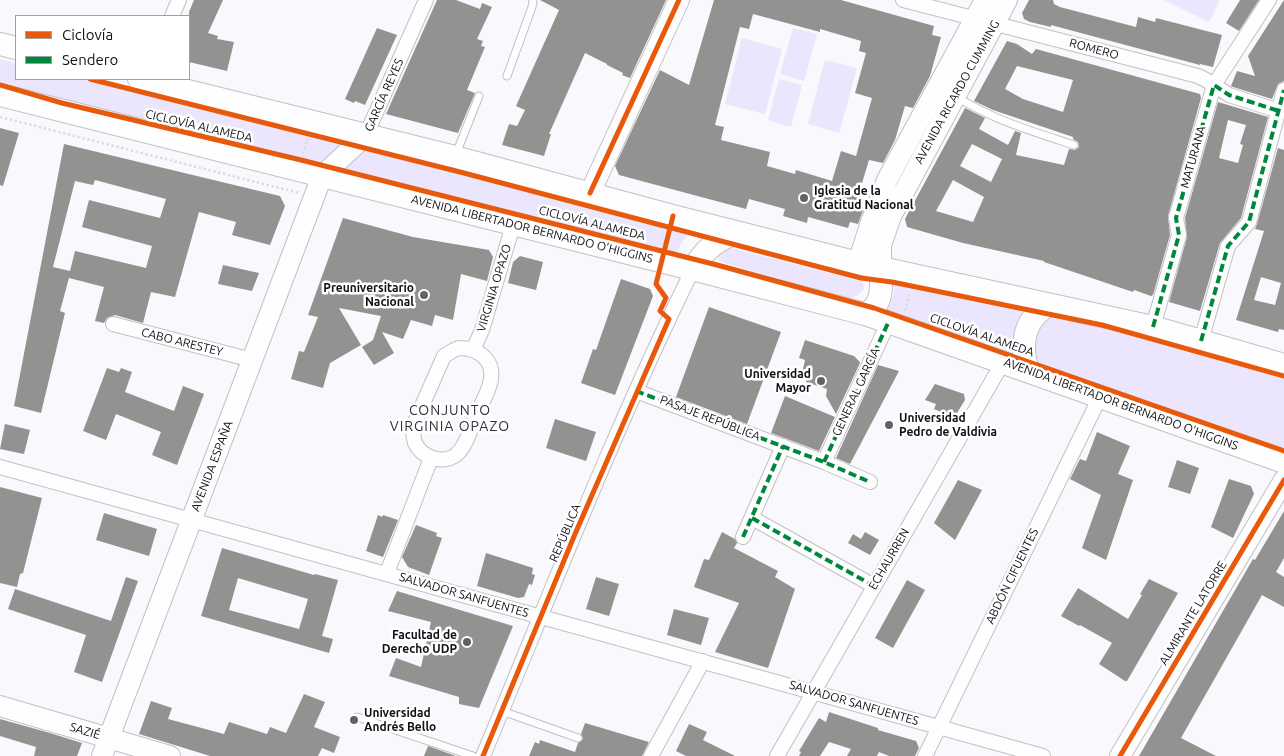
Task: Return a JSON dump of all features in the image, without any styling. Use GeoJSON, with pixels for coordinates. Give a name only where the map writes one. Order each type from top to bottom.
{"type":"FeatureCollection","features":[{"type":"Feature","properties":{"kind":"main road"},"geometry":{"type":"LineString","coordinates":[[0,44],[15,48]]}},
{"type":"Feature","properties":{"kind":"main road"},"geometry":{"type":"LineString","coordinates":[[147,80],[455,157],[738,233],[858,263],[1152,327],[1284,365]]}},
{"type":"Feature","properties":{"kind":"main road","name":"AVENIDA LIBERTADOR BERNARDO O'HIGGINS"},"geometry":{"type":"LineString","coordinates":[[0,96],[694,269],[865,314],[1284,462]]}},
{"type":"Feature","properties":{"kind":"main road"},"geometry":{"type":"LineString","coordinates":[[694,269],[711,246],[728,235],[738,233]]}},
{"type":"Feature","properties":{"kind":"main road"},"geometry":{"type":"LineString","coordinates":[[865,314],[874,308],[879,301],[881,268]]}},
{"type":"Feature","properties":{"kind":"main road"},"geometry":{"type":"LineString","coordinates":[[1028,371],[1024,351],[1025,333],[1032,318],[1049,305]]}},
{"type":"Feature","properties":{"kind":"street"},"geometry":{"type":"LineString","coordinates":[[172,15],[179,0]]}},
{"type":"Feature","properties":{"kind":"street","name":"GARCÍA REYES"},"geometry":{"type":"LineString","coordinates":[[322,176],[366,135],[426,0]]}},
{"type":"Feature","properties":{"kind":"street"},"geometry":{"type":"LineString","coordinates":[[590,193],[679,0]]}},
{"type":"Feature","properties":{"kind":"street","name":"ROMERO"},"geometry":{"type":"LineString","coordinates":[[903,0],[1198,76],[1229,95],[1279,111]]}},
{"type":"Feature","properties":{"kind":"street","name":"AVENIDA RICARDO CUMMING"},"geometry":{"type":"LineString","coordinates":[[858,263],[884,186],[985,0]]}},
{"type":"Feature","properties":{"kind":"street","name":"AVENIDA RICARDO CUMMING"},"geometry":{"type":"LineString","coordinates":[[881,268],[880,248],[886,226],[1007,0]]}},
{"type":"Feature","properties":{"kind":"street","name":"MATURANA"},"geometry":{"type":"LineString","coordinates":[[1152,327],[1179,235],[1176,218],[1214,85],[1269,0]]}},
{"type":"Feature","properties":{"kind":"street"},"geometry":{"type":"LineString","coordinates":[[937,86],[954,96]]}},
{"type":"Feature","properties":{"kind":"street"},"geometry":{"type":"LineString","coordinates":[[1201,341],[1228,246],[1248,222],[1284,90]]}},
{"type":"Feature","properties":{"kind":"street","name":"AVENIDA ESPAÑA"},"geometry":{"type":"LineString","coordinates":[[106,747],[322,176]]}},
{"type":"Feature","properties":{"kind":"street","name":"VIRGINIA OPAZO"},"geometry":{"type":"LineString","coordinates":[[473,350],[482,330],[513,225]]}},
{"type":"Feature","properties":{"kind":"street","name":"REPÚBLICA"},"geometry":{"type":"LineString","coordinates":[[483,756],[636,391],[694,269]]}},
{"type":"Feature","properties":{"kind":"street","name":"GENERAL GARCÍA"},"geometry":{"type":"LineString","coordinates":[[824,462],[889,321]]}},
{"type":"Feature","properties":{"kind":"street","name":"CABO ARESTEY"},"geometry":{"type":"LineString","coordinates":[[113,324],[252,360]]}},
{"type":"Feature","properties":{"kind":"street"},"geometry":{"type":"LineString","coordinates":[[459,348],[473,350],[484,357],[491,367],[491,382],[458,454],[443,459],[431,458],[424,454],[416,444],[413,434],[414,424],[444,356],[459,348]]}},
{"type":"Feature","properties":{"kind":"street","name":"ECHAURREN"},"geometry":{"type":"LineString","coordinates":[[778,756],[1003,362]]}},
{"type":"Feature","properties":{"kind":"street","name":"PASAJE REPÚBLICA"},"geometry":{"type":"LineString","coordinates":[[636,391],[783,446],[870,482]]}},
{"type":"Feature","properties":{"kind":"street","name":"ABDÓN CIFUENTES"},"geometry":{"type":"LineString","coordinates":[[925,756],[1100,397]]}},
{"type":"Feature","properties":{"kind":"street"},"geometry":{"type":"LineString","coordinates":[[743,537],[783,446]]}},
{"type":"Feature","properties":{"kind":"street"},"geometry":{"type":"LineString","coordinates":[[387,573],[431,458]]}},
{"type":"Feature","properties":{"kind":"street","name":"SALVADOR SANFUENTES"},"geometry":{"type":"LineString","coordinates":[[0,467],[1043,756]]}},
{"type":"Feature","properties":{"kind":"street","name":"ALMIRANTE LATORRE"},"geometry":{"type":"LineString","coordinates":[[1120,756],[1284,480]]}},
{"type":"Feature","properties":{"kind":"street"},"geometry":{"type":"LineString","coordinates":[[752,518],[874,586]]}},
{"type":"Feature","properties":{"kind":"street"},"geometry":{"type":"LineString","coordinates":[[651,756],[703,661]]}},
{"type":"Feature","properties":{"kind":"street","name":"SAZIÉ"},"geometry":{"type":"LineString","coordinates":[[0,706],[106,747],[170,756]]}},
{"type":"Feature","properties":{"kind":"lane"},"geometry":{"type":"LineString","coordinates":[[508,76],[532,7],[532,0]]}},
{"type":"Feature","properties":{"kind":"lane"},"geometry":{"type":"LineString","coordinates":[[455,157],[479,96]]}},
{"type":"Feature","properties":{"kind":"lane"},"geometry":{"type":"LineString","coordinates":[[954,96],[971,106],[1017,126],[1074,145]]}},
{"type":"Feature","properties":{"kind":"lane"},"geometry":{"type":"LineString","coordinates":[[502,711],[578,738]]}},
{"type":"Feature","properties":{"kind":"lane"},"geometry":{"type":"LineString","coordinates":[[357,717],[473,756]]}},
{"type":"Feature","properties":{"kind":"path"},"geometry":{"type":"LineString","coordinates":[[0,117],[314,197]]}},
{"type":"Feature","properties":{"kind":"path"},"geometry":{"type":"LineString","coordinates":[[309,134],[318,136]]}},
{"type":"Feature","properties":{"kind":"shaded area"},"geometry":{"type":"Polygon","coordinates":[[[1164,0],[1220,0],[1209,22],[1164,0]]]}},
{"type":"Feature","properties":{"kind":"shaded area"},"geometry":{"type":"Polygon","coordinates":[[[793,28],[817,34],[804,81],[780,74],[793,28]]]}},
{"type":"Feature","properties":{"kind":"shaded area"},"geometry":{"type":"Polygon","coordinates":[[[742,38],[782,49],[765,114],[725,104],[742,38]]]}},
{"type":"Feature","properties":{"kind":"shaded area"},"geometry":{"type":"Polygon","coordinates":[[[0,59],[15,63],[15,80],[85,80],[337,142],[688,235],[676,253],[0,83],[0,59]]]}},
{"type":"Feature","properties":{"kind":"shaded area"},"geometry":{"type":"Polygon","coordinates":[[[825,60],[857,68],[839,133],[808,124],[825,60]]]}},
{"type":"Feature","properties":{"kind":"shaded area"},"geometry":{"type":"Polygon","coordinates":[[[779,79],[802,85],[791,127],[768,120],[779,79]]]}},
{"type":"Feature","properties":{"kind":"shaded area"},"geometry":{"type":"Polygon","coordinates":[[[727,247],[861,281],[864,289],[854,297],[841,297],[724,263],[719,261],[717,253],[727,247]]]}},
{"type":"Feature","properties":{"kind":"shaded area"},"geometry":{"type":"Polygon","coordinates":[[[893,285],[1102,328],[1284,379],[1284,449],[888,310],[894,292],[893,285]]]}},
{"type":"Feature","properties":{"kind":"building"},"geometry":{"type":"Polygon","coordinates":[[[194,0],[223,0],[208,33],[218,36],[217,39],[234,42],[227,71],[190,62],[189,12],[194,0]]]}},
{"type":"Feature","properties":{"kind":"building"},"geometry":{"type":"Polygon","coordinates":[[[437,0],[456,0],[480,9],[482,3],[492,7],[477,39],[483,41],[481,46],[485,47],[467,90],[475,93],[458,133],[386,114],[437,0]]]}},
{"type":"Feature","properties":{"kind":"building"},"geometry":{"type":"Polygon","coordinates":[[[540,0],[666,0],[630,78],[585,53],[549,134],[551,134],[544,156],[502,145],[509,124],[517,126],[525,110],[516,106],[559,10],[540,0]]]}},
{"type":"Feature","properties":{"kind":"building"},"geometry":{"type":"Polygon","coordinates":[[[714,0],[841,0],[934,26],[932,35],[941,37],[930,76],[913,108],[905,106],[895,140],[883,163],[869,160],[856,203],[865,205],[858,224],[850,222],[848,228],[808,217],[807,223],[783,216],[785,209],[749,199],[746,209],[619,175],[615,166],[660,70],[689,85],[714,0]],[[753,14],[749,29],[740,27],[715,125],[724,127],[721,140],[770,152],[767,166],[795,174],[796,170],[832,181],[841,151],[856,156],[872,98],[855,93],[866,53],[859,51],[861,41],[820,29],[820,32],[753,14]]]}},
{"type":"Feature","properties":{"kind":"building"},"geometry":{"type":"Polygon","coordinates":[[[1029,0],[1053,0],[1054,4],[1060,7],[1136,27],[1138,17],[1155,22],[1156,18],[1222,35],[1213,67],[1200,65],[1051,25],[1051,27],[1030,22],[1024,19],[1022,13],[1029,0]]]}},
{"type":"Feature","properties":{"kind":"building"},"geometry":{"type":"Polygon","coordinates":[[[1240,0],[1259,0],[1239,31],[1226,23],[1240,0]]]}},
{"type":"Feature","properties":{"kind":"building"},"geometry":{"type":"Polygon","coordinates":[[[1284,0],[1284,81],[1278,84],[1272,99],[1231,86],[1237,71],[1255,76],[1248,56],[1284,0]]]}},
{"type":"Feature","properties":{"kind":"building"},"geometry":{"type":"Polygon","coordinates":[[[377,28],[397,35],[365,105],[355,101],[354,103],[345,99],[377,28]]]}},
{"type":"Feature","properties":{"kind":"building"},"geometry":{"type":"Polygon","coordinates":[[[1007,41],[1017,44],[1032,54],[1036,49],[1200,94],[1201,98],[1168,216],[1170,235],[1153,295],[1134,290],[1133,292],[1044,261],[963,243],[907,227],[905,219],[965,108],[985,118],[979,129],[1008,145],[1015,131],[1021,133],[1016,155],[1064,165],[1069,149],[1075,150],[1079,147],[1078,142],[1073,137],[993,110],[974,101],[1007,41]],[[1017,66],[1005,89],[1023,99],[1063,112],[1073,80],[1017,66]],[[972,144],[960,166],[991,182],[1002,159],[972,144]],[[953,180],[936,211],[973,222],[984,197],[953,180]]]}},
{"type":"Feature","properties":{"kind":"building"},"geometry":{"type":"Polygon","coordinates":[[[1218,102],[1268,117],[1241,218],[1220,243],[1200,311],[1169,302],[1187,237],[1185,218],[1218,102]],[[1228,120],[1219,158],[1238,163],[1243,145],[1240,144],[1246,125],[1228,120]]]}},
{"type":"Feature","properties":{"kind":"building"},"geometry":{"type":"Polygon","coordinates":[[[0,128],[19,133],[3,186],[0,185],[0,128]]]}},
{"type":"Feature","properties":{"kind":"building"},"geometry":{"type":"Polygon","coordinates":[[[64,144],[280,196],[285,206],[270,245],[232,235],[236,222],[199,212],[175,297],[151,292],[143,323],[115,315],[107,318],[104,323],[95,321],[104,287],[69,278],[60,311],[65,313],[41,413],[14,406],[64,144]],[[95,180],[93,185],[75,181],[53,267],[70,271],[75,251],[146,268],[152,246],[82,227],[89,200],[160,218],[166,199],[95,180]]]}},
{"type":"Feature","properties":{"kind":"building"},"geometry":{"type":"Polygon","coordinates":[[[1278,148],[1284,150],[1284,330],[1279,329],[1278,332],[1236,320],[1264,231],[1255,229],[1278,148]],[[1261,277],[1254,300],[1275,305],[1281,283],[1261,277]]]}},
{"type":"Feature","properties":{"kind":"building"},"geometry":{"type":"Polygon","coordinates":[[[343,218],[413,237],[489,250],[493,257],[487,281],[461,274],[453,320],[435,315],[432,326],[411,320],[403,339],[382,332],[394,353],[374,365],[362,347],[373,340],[381,316],[339,308],[361,345],[330,363],[323,388],[291,379],[299,351],[304,352],[318,317],[308,315],[343,218]]]}},
{"type":"Feature","properties":{"kind":"building"},"geometry":{"type":"Polygon","coordinates":[[[520,256],[543,262],[536,290],[508,283],[513,262],[520,256]]]}},
{"type":"Feature","properties":{"kind":"building"},"geometry":{"type":"Polygon","coordinates":[[[223,265],[259,273],[252,291],[218,284],[223,265]]]}},
{"type":"Feature","properties":{"kind":"building"},"geometry":{"type":"Polygon","coordinates":[[[621,279],[650,289],[653,296],[615,395],[581,383],[593,349],[596,350],[621,279]]]}},
{"type":"Feature","properties":{"kind":"building"},"geometry":{"type":"Polygon","coordinates":[[[709,307],[781,332],[747,424],[676,397],[709,307]]]}},
{"type":"Feature","properties":{"kind":"building","name":"Universidad Mayor"},"geometry":{"type":"Polygon","coordinates":[[[805,340],[854,356],[860,363],[836,414],[826,396],[827,389],[806,382],[807,376],[802,373],[805,360],[799,358],[805,340]]]}},
{"type":"Feature","properties":{"kind":"building"},"geometry":{"type":"Polygon","coordinates":[[[878,365],[899,371],[850,464],[836,458],[878,365]]]}},
{"type":"Feature","properties":{"kind":"building"},"geometry":{"type":"Polygon","coordinates":[[[107,368],[119,372],[121,368],[132,372],[125,392],[174,411],[183,386],[204,394],[177,465],[152,455],[161,432],[116,414],[106,440],[83,431],[107,368]]]}},
{"type":"Feature","properties":{"kind":"building"},"geometry":{"type":"Polygon","coordinates":[[[935,384],[964,394],[965,400],[954,418],[934,409],[936,404],[925,400],[935,384]]]}},
{"type":"Feature","properties":{"kind":"building"},"geometry":{"type":"Polygon","coordinates":[[[785,396],[835,417],[819,451],[771,433],[785,396]]]}},
{"type":"Feature","properties":{"kind":"building"},"geometry":{"type":"Polygon","coordinates":[[[555,419],[596,432],[586,461],[546,448],[555,419]]]}},
{"type":"Feature","properties":{"kind":"building"},"geometry":{"type":"Polygon","coordinates":[[[5,424],[30,430],[24,454],[0,449],[5,424]]]}},
{"type":"Feature","properties":{"kind":"building"},"geometry":{"type":"Polygon","coordinates":[[[1097,432],[1130,446],[1118,474],[1133,480],[1106,560],[1082,548],[1101,495],[1070,479],[1080,459],[1086,461],[1097,432]]]}},
{"type":"Feature","properties":{"kind":"building"},"geometry":{"type":"Polygon","coordinates":[[[1177,460],[1199,468],[1190,494],[1168,487],[1177,460]]]}},
{"type":"Feature","properties":{"kind":"building"},"geometry":{"type":"Polygon","coordinates":[[[1229,479],[1251,486],[1254,494],[1233,538],[1211,527],[1229,479]]]}},
{"type":"Feature","properties":{"kind":"building"},"geometry":{"type":"Polygon","coordinates":[[[958,480],[982,490],[955,540],[934,523],[958,480]]]}},
{"type":"Feature","properties":{"kind":"building"},"geometry":{"type":"Polygon","coordinates":[[[0,487],[42,498],[23,573],[20,574],[17,587],[0,583],[0,487]]]}},
{"type":"Feature","properties":{"kind":"building"},"geometry":{"type":"Polygon","coordinates":[[[1284,511],[1284,558],[1276,572],[1284,577],[1284,607],[1262,595],[1181,738],[1216,756],[1139,756],[1253,559],[1255,560],[1284,511]]]}},
{"type":"Feature","properties":{"kind":"building"},"geometry":{"type":"Polygon","coordinates":[[[104,513],[157,529],[149,556],[96,540],[104,513]]]}},
{"type":"Feature","properties":{"kind":"building"},"geometry":{"type":"Polygon","coordinates":[[[378,515],[398,520],[383,557],[366,551],[378,515]]]}},
{"type":"Feature","properties":{"kind":"building"},"geometry":{"type":"Polygon","coordinates":[[[416,525],[437,533],[436,536],[442,538],[429,575],[408,567],[402,557],[416,525]]]}},
{"type":"Feature","properties":{"kind":"building"},"geometry":{"type":"Polygon","coordinates":[[[722,532],[735,539],[737,543],[734,548],[778,571],[775,577],[795,589],[768,668],[715,652],[739,603],[694,587],[704,559],[709,560],[722,532]]]}},
{"type":"Feature","properties":{"kind":"building"},"geometry":{"type":"Polygon","coordinates":[[[865,532],[879,540],[870,555],[848,543],[853,534],[861,539],[865,532]]]}},
{"type":"Feature","properties":{"kind":"building"},"geometry":{"type":"Polygon","coordinates":[[[222,548],[314,575],[338,580],[322,636],[333,639],[329,653],[201,616],[222,548]],[[238,578],[229,610],[299,629],[308,599],[238,578]]]}},
{"type":"Feature","properties":{"kind":"building"},"geometry":{"type":"Polygon","coordinates":[[[486,553],[533,568],[532,574],[535,575],[532,585],[529,584],[524,597],[518,598],[477,586],[486,553]]]}},
{"type":"Feature","properties":{"kind":"building"},"geometry":{"type":"Polygon","coordinates":[[[126,577],[138,581],[102,682],[74,672],[86,635],[8,609],[15,589],[111,621],[126,577]]]}},
{"type":"Feature","properties":{"kind":"building"},"geometry":{"type":"Polygon","coordinates":[[[596,577],[619,584],[609,616],[586,609],[596,577]]]}},
{"type":"Feature","properties":{"kind":"building"},"geometry":{"type":"Polygon","coordinates":[[[1149,579],[1178,593],[1127,681],[1125,681],[1099,664],[1112,643],[1061,616],[1078,588],[1128,619],[1149,579]]]}},
{"type":"Feature","properties":{"kind":"building"},"geometry":{"type":"Polygon","coordinates":[[[907,580],[925,590],[893,648],[875,638],[907,580]]]}},
{"type":"Feature","properties":{"kind":"building","name":"Facultad de Derecho UDP"},"geometry":{"type":"Polygon","coordinates":[[[397,591],[513,626],[479,708],[459,704],[459,697],[389,676],[396,658],[421,667],[431,622],[388,611],[397,591]]]}},
{"type":"Feature","properties":{"kind":"building"},"geometry":{"type":"Polygon","coordinates":[[[674,609],[709,618],[701,645],[667,635],[674,609]]]}},
{"type":"Feature","properties":{"kind":"building"},"geometry":{"type":"Polygon","coordinates":[[[304,694],[325,702],[314,727],[340,737],[334,753],[322,748],[318,756],[210,756],[139,734],[151,701],[172,708],[168,719],[224,734],[229,722],[267,734],[270,727],[286,733],[304,694]]]}},
{"type":"Feature","properties":{"kind":"building"},"geometry":{"type":"Polygon","coordinates":[[[829,712],[878,728],[878,730],[916,741],[919,748],[915,756],[889,756],[879,752],[877,756],[847,756],[851,749],[829,742],[820,756],[799,756],[801,752],[799,751],[819,718],[826,722],[829,712]]]}},
{"type":"Feature","properties":{"kind":"building"},"geometry":{"type":"Polygon","coordinates":[[[0,719],[82,743],[77,756],[34,756],[36,747],[0,736],[0,719]]]}},
{"type":"Feature","properties":{"kind":"building"},"geometry":{"type":"Polygon","coordinates":[[[585,723],[649,742],[642,756],[529,756],[535,742],[539,744],[540,740],[575,752],[578,743],[583,739],[581,734],[585,723]]]}},
{"type":"Feature","properties":{"kind":"building"},"geometry":{"type":"Polygon","coordinates":[[[689,724],[707,732],[703,740],[735,756],[686,756],[676,751],[689,724]]]}},
{"type":"Feature","properties":{"kind":"building"},"geometry":{"type":"Polygon","coordinates":[[[428,746],[456,756],[424,756],[428,746]]]}},
{"type":"Feature","properties":{"kind":"marked path"},"geometry":{"type":"LineString","coordinates":[[1153,327],[1179,235],[1176,218],[1214,85],[1229,95],[1279,111]]}},
{"type":"Feature","properties":{"kind":"marked path"},"geometry":{"type":"LineString","coordinates":[[1201,341],[1228,246],[1249,222],[1284,90]]}},
{"type":"Feature","properties":{"kind":"marked path"},"geometry":{"type":"LineString","coordinates":[[824,462],[889,321]]}},
{"type":"Feature","properties":{"kind":"marked path"},"geometry":{"type":"LineString","coordinates":[[636,391],[824,462],[870,482]]}},
{"type":"Feature","properties":{"kind":"marked path"},"geometry":{"type":"LineString","coordinates":[[743,537],[783,446]]}},
{"type":"Feature","properties":{"kind":"marked path"},"geometry":{"type":"LineString","coordinates":[[752,518],[874,586]]}},
{"type":"Feature","properties":{"kind":"cycle path"},"geometry":{"type":"LineString","coordinates":[[590,193],[679,0]]}},
{"type":"Feature","properties":{"kind":"cycle path","name":"CICLOVÍA ALAMEDA"},"geometry":{"type":"LineString","coordinates":[[94,80],[460,172],[861,278],[892,282],[1102,325],[1284,376]]}},
{"type":"Feature","properties":{"kind":"cycle path","name":"CICLOVÍA ALAMEDA"},"geometry":{"type":"LineString","coordinates":[[0,85],[62,103],[301,160],[717,265],[874,308],[1284,451]]}},
{"type":"Feature","properties":{"kind":"cycle path"},"geometry":{"type":"LineString","coordinates":[[483,756],[575,534],[669,319],[660,311],[666,298],[656,284],[673,216]]}},
{"type":"Feature","properties":{"kind":"cycle path"},"geometry":{"type":"LineString","coordinates":[[1120,756],[1284,480]]}},
{"type":"Feature","properties":{"kind":"place","name":"Iglesia de la Gratitud Nacional"},"geometry":{"type":"Point","coordinates":[804,198]}},
{"type":"Feature","properties":{"kind":"place","name":"Preuniversitario Nacional"},"geometry":{"type":"Point","coordinates":[424,295]}},
{"type":"Feature","properties":{"kind":"place","name":"Universidad Mayor"},"geometry":{"type":"Point","coordinates":[821,381]}},
{"type":"Feature","properties":{"kind":"place","name":"Universidad Pedro de Valdivia"},"geometry":{"type":"Point","coordinates":[889,425]}},
{"type":"Feature","properties":{"kind":"place","name":"Facultad de Derecho UDP"},"geometry":{"type":"Point","coordinates":[467,642]}},
{"type":"Feature","properties":{"kind":"place","name":"Universidad Andrés Bello"},"geometry":{"type":"Point","coordinates":[354,720]}},
{"type":"Feature","properties":{"kind":"district","name":"CONJUNTO VIRGINIA OPAZO"},"geometry":{"type":"Point","coordinates":[450,418]}}]}
